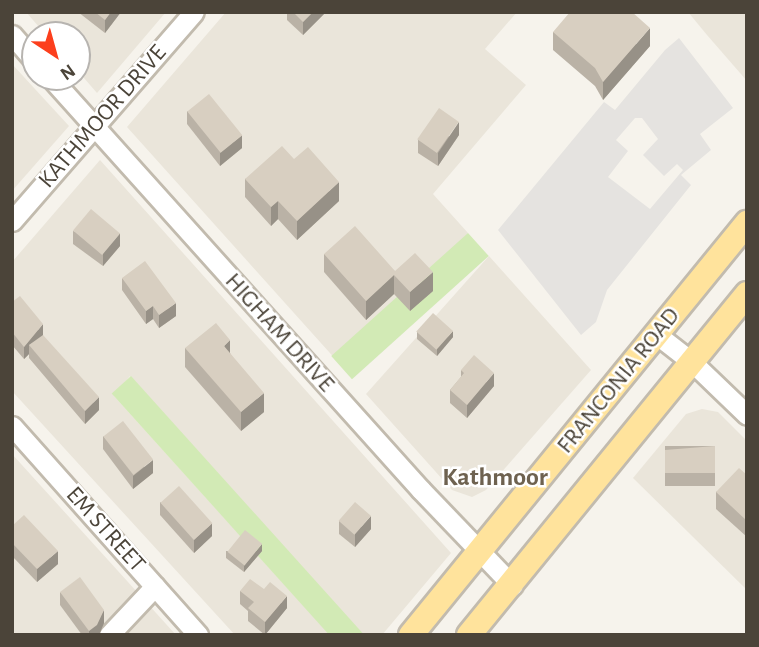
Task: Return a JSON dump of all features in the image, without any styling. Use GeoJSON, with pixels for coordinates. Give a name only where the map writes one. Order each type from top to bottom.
{"type":"FeatureCollection","features":[{"type":"Feature","properties":{"kind":"main road","name":"FRANCONIA ROAD"},"geometry":{"type":"LineString","coordinates":[[411,635],[747,223]]}},
{"type":"Feature","properties":{"kind":"main road","name":"FRANCONIA ROAD"},"geometry":{"type":"LineString","coordinates":[[469,635],[747,294]]}},
{"type":"Feature","properties":{"kind":"street","name":"KATHMOOR DRIVE"},"geometry":{"type":"LineString","coordinates":[[12,221],[194,12]]}},
{"type":"Feature","properties":{"kind":"street","name":"HIGHAM DRIVE"},"geometry":{"type":"LineString","coordinates":[[62,91],[480,553],[512,585]]}},
{"type":"Feature","properties":{"kind":"street"},"geometry":{"type":"LineString","coordinates":[[656,334],[692,362],[747,415]]}},
{"type":"Feature","properties":{"kind":"street","name":"EM STREET"},"geometry":{"type":"LineString","coordinates":[[12,426],[198,635]]}},
{"type":"Feature","properties":{"kind":"street"},"geometry":{"type":"LineString","coordinates":[[109,635],[155,586]]}},
{"type":"Feature","properties":{"kind":"shaded area"},"geometry":{"type":"Polygon","coordinates":[[[26,12],[166,12],[97,93],[91,86],[91,21],[34,21],[26,12]]]}},
{"type":"Feature","properties":{"kind":"shaded area"},"geometry":{"type":"Polygon","coordinates":[[[226,12],[517,12],[485,49],[526,85],[433,194],[468,233],[347,372],[127,127],[226,12]]]}},
{"type":"Feature","properties":{"kind":"shaded area"},"geometry":{"type":"Polygon","coordinates":[[[688,12],[747,12],[747,81],[707,35],[688,12]]]}},
{"type":"Feature","properties":{"kind":"shaded area"},"geometry":{"type":"Polygon","coordinates":[[[679,38],[733,108],[700,134],[711,150],[681,175],[691,185],[607,290],[596,322],[581,335],[498,230],[604,102],[615,110],[665,50],[679,38]],[[635,118],[616,140],[628,151],[608,177],[650,209],[683,170],[677,164],[664,176],[643,155],[658,139],[642,118],[635,118]]]}},
{"type":"Feature","properties":{"kind":"shaded area"},"geometry":{"type":"Polygon","coordinates":[[[12,64],[21,74],[21,91],[37,91],[69,126],[12,191],[12,64]]]}},
{"type":"Feature","properties":{"kind":"shaded area"},"geometry":{"type":"Polygon","coordinates":[[[100,160],[451,553],[382,635],[363,635],[130,376],[114,396],[330,635],[235,635],[12,391],[12,262],[100,160]]]}},
{"type":"Feature","properties":{"kind":"shaded area"},"geometry":{"type":"Polygon","coordinates":[[[489,256],[591,370],[486,490],[472,497],[452,490],[366,394],[489,256]]]}},
{"type":"Feature","properties":{"kind":"shaded area"},"geometry":{"type":"Polygon","coordinates":[[[702,409],[718,412],[747,441],[747,590],[633,478],[686,414],[702,409]]]}},
{"type":"Feature","properties":{"kind":"shaded area"},"geometry":{"type":"Polygon","coordinates":[[[12,454],[176,635],[12,635],[12,454]]]}},
{"type":"Feature","properties":{"kind":"green space"},"geometry":{"type":"Polygon","coordinates":[[[468,233],[489,256],[352,379],[331,356],[468,233]]]}},
{"type":"Feature","properties":{"kind":"green space"},"geometry":{"type":"Polygon","coordinates":[[[131,376],[364,635],[329,635],[112,393],[131,376]]]}},
{"type":"Feature","properties":{"kind":"building"},"geometry":{"type":"Polygon","coordinates":[[[95,12],[111,12],[105,20],[95,12]]]}},
{"type":"Feature","properties":{"kind":"building"},"geometry":{"type":"Polygon","coordinates":[[[293,12],[313,12],[303,22],[293,12]]]}},
{"type":"Feature","properties":{"kind":"building"},"geometry":{"type":"Polygon","coordinates":[[[570,12],[632,12],[650,28],[603,82],[595,68],[553,32],[570,12]]]}},
{"type":"Feature","properties":{"kind":"building"},"geometry":{"type":"Polygon","coordinates":[[[209,94],[242,135],[221,153],[187,112],[209,94]]]}},
{"type":"Feature","properties":{"kind":"building"},"geometry":{"type":"Polygon","coordinates":[[[439,108],[459,122],[437,153],[417,139],[439,108]]]}},
{"type":"Feature","properties":{"kind":"building"},"geometry":{"type":"Polygon","coordinates":[[[282,146],[294,159],[308,147],[339,182],[297,221],[278,201],[271,207],[245,179],[282,146]]]}},
{"type":"Feature","properties":{"kind":"building"},"geometry":{"type":"Polygon","coordinates":[[[91,209],[120,233],[102,255],[73,230],[91,209]]]}},
{"type":"Feature","properties":{"kind":"building"},"geometry":{"type":"Polygon","coordinates":[[[355,226],[395,271],[415,253],[433,272],[410,292],[394,275],[366,301],[324,254],[355,226]]]}},
{"type":"Feature","properties":{"kind":"building"},"geometry":{"type":"Polygon","coordinates":[[[145,261],[176,303],[159,315],[153,306],[146,311],[122,278],[145,261]]]}},
{"type":"Feature","properties":{"kind":"building"},"geometry":{"type":"Polygon","coordinates":[[[20,296],[43,324],[24,347],[12,332],[12,302],[20,296]]]}},
{"type":"Feature","properties":{"kind":"building"},"geometry":{"type":"Polygon","coordinates":[[[433,313],[453,331],[436,350],[416,332],[433,313]]]}},
{"type":"Feature","properties":{"kind":"building"},"geometry":{"type":"Polygon","coordinates":[[[216,323],[230,340],[224,346],[264,393],[241,412],[185,348],[216,323]]]}},
{"type":"Feature","properties":{"kind":"building"},"geometry":{"type":"Polygon","coordinates":[[[43,335],[99,397],[85,411],[29,345],[43,335]]]}},
{"type":"Feature","properties":{"kind":"building"},"geometry":{"type":"Polygon","coordinates":[[[474,355],[494,373],[467,405],[450,390],[464,373],[461,370],[474,355]]]}},
{"type":"Feature","properties":{"kind":"building"},"geometry":{"type":"Polygon","coordinates":[[[123,421],[153,460],[133,475],[103,436],[123,421]]]}},
{"type":"Feature","properties":{"kind":"building"},"geometry":{"type":"Polygon","coordinates":[[[715,446],[715,473],[665,473],[665,450],[715,446]]]}},
{"type":"Feature","properties":{"kind":"building"},"geometry":{"type":"Polygon","coordinates":[[[739,468],[747,475],[747,521],[716,492],[739,468]]]}},
{"type":"Feature","properties":{"kind":"building"},"geometry":{"type":"Polygon","coordinates":[[[179,486],[212,523],[194,540],[160,503],[179,486]]]}},
{"type":"Feature","properties":{"kind":"building"},"geometry":{"type":"Polygon","coordinates":[[[355,502],[371,516],[354,535],[339,521],[355,502]]]}},
{"type":"Feature","properties":{"kind":"building"},"geometry":{"type":"Polygon","coordinates":[[[24,515],[58,551],[37,569],[12,543],[12,526],[24,515]]]}},
{"type":"Feature","properties":{"kind":"building"},"geometry":{"type":"Polygon","coordinates":[[[245,530],[262,544],[244,566],[227,552],[245,530]]]}},
{"type":"Feature","properties":{"kind":"building"},"geometry":{"type":"Polygon","coordinates":[[[80,577],[104,610],[97,625],[89,631],[60,592],[80,577]]]}},
{"type":"Feature","properties":{"kind":"building"},"geometry":{"type":"Polygon","coordinates":[[[250,579],[264,589],[270,582],[287,596],[265,622],[248,608],[254,602],[240,591],[250,579]]]}},
{"type":"Feature","properties":{"kind":"district","name":"Kathmoor"},"geometry":{"type":"Point","coordinates":[495,478]}}]}
